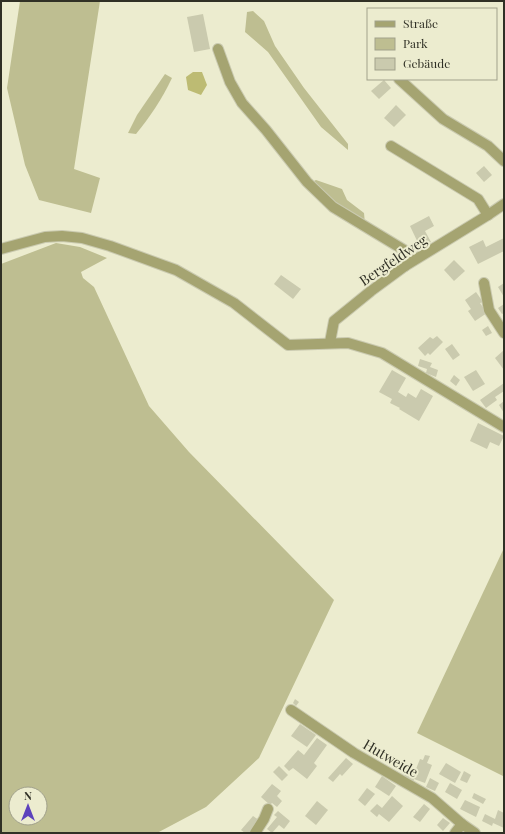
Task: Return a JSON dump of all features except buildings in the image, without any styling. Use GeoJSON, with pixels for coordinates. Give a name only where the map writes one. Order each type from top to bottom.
{"type":"FeatureCollection","features":[{"type":"Feature","properties":{"kind":"street"},"geometry":{"type":"LineString","coordinates":[[218,49],[230,82],[242,103],[266,130],[307,182],[332,207],[404,250],[405,266]]}},
{"type":"Feature","properties":{"kind":"street"},"geometry":{"type":"LineString","coordinates":[[400,80],[443,119],[488,146],[504,160]]}},
{"type":"Feature","properties":{"kind":"street"},"geometry":{"type":"LineString","coordinates":[[391,146],[478,199],[488,215]]}},
{"type":"Feature","properties":{"kind":"street","name":"Bergfeldweg"},"geometry":{"type":"LineString","coordinates":[[330,342],[334,321],[405,266],[504,204]]}},
{"type":"Feature","properties":{"kind":"street"},"geometry":{"type":"LineString","coordinates":[[1,249],[45,237],[62,236],[82,238],[176,270],[234,303],[288,345],[330,342],[348,343],[382,353],[504,427]]}},
{"type":"Feature","properties":{"kind":"street"},"geometry":{"type":"LineString","coordinates":[[484,283],[489,310],[504,333]]}},
{"type":"Feature","properties":{"kind":"street","name":"Hutweide"},"geometry":{"type":"LineString","coordinates":[[291,710],[354,753],[432,798],[462,824],[475,833]]}},
{"type":"Feature","properties":{"kind":"street"},"geometry":{"type":"LineString","coordinates":[[255,833],[264,819],[268,809]]}},
{"type":"Feature","properties":{"kind":"street"},"geometry":{"type":"LineString","coordinates":[[455,833],[462,824]]}},
{"type":"Feature","properties":{"kind":"green space"},"geometry":{"type":"Polygon","coordinates":[[[20,1],[100,1],[74,169],[100,178],[91,213],[39,200],[25,165],[7,88],[20,1]]]}},
{"type":"Feature","properties":{"kind":"green space"},"geometry":{"type":"Polygon","coordinates":[[[253,11],[264,21],[275,46],[304,88],[348,144],[348,150],[321,127],[268,52],[245,32],[247,12],[253,11]]]}},
{"type":"Feature","properties":{"kind":"green space"},"geometry":{"type":"Polygon","coordinates":[[[165,74],[172,78],[156,108],[136,134],[128,133],[137,115],[165,74]]]}},
{"type":"Feature","properties":{"kind":"green space"},"geometry":{"type":"Polygon","coordinates":[[[316,180],[342,189],[347,200],[364,213],[365,224],[333,202],[312,182],[316,180]]]}},
{"type":"Feature","properties":{"kind":"green space"},"geometry":{"type":"Polygon","coordinates":[[[56,243],[80,247],[107,258],[81,272],[83,278],[94,287],[149,406],[189,452],[334,600],[259,758],[206,807],[157,833],[1,833],[1,264],[56,243]]]}},
{"type":"Feature","properties":{"kind":"green space"},"geometry":{"type":"Polygon","coordinates":[[[504,548],[504,774],[503,776],[417,733],[504,548]]]}},
{"type":"Feature","properties":{"kind":"shaded area"},"geometry":{"type":"Polygon","coordinates":[[[193,72],[202,72],[207,85],[201,95],[188,90],[186,77],[193,72]]]}}]}
